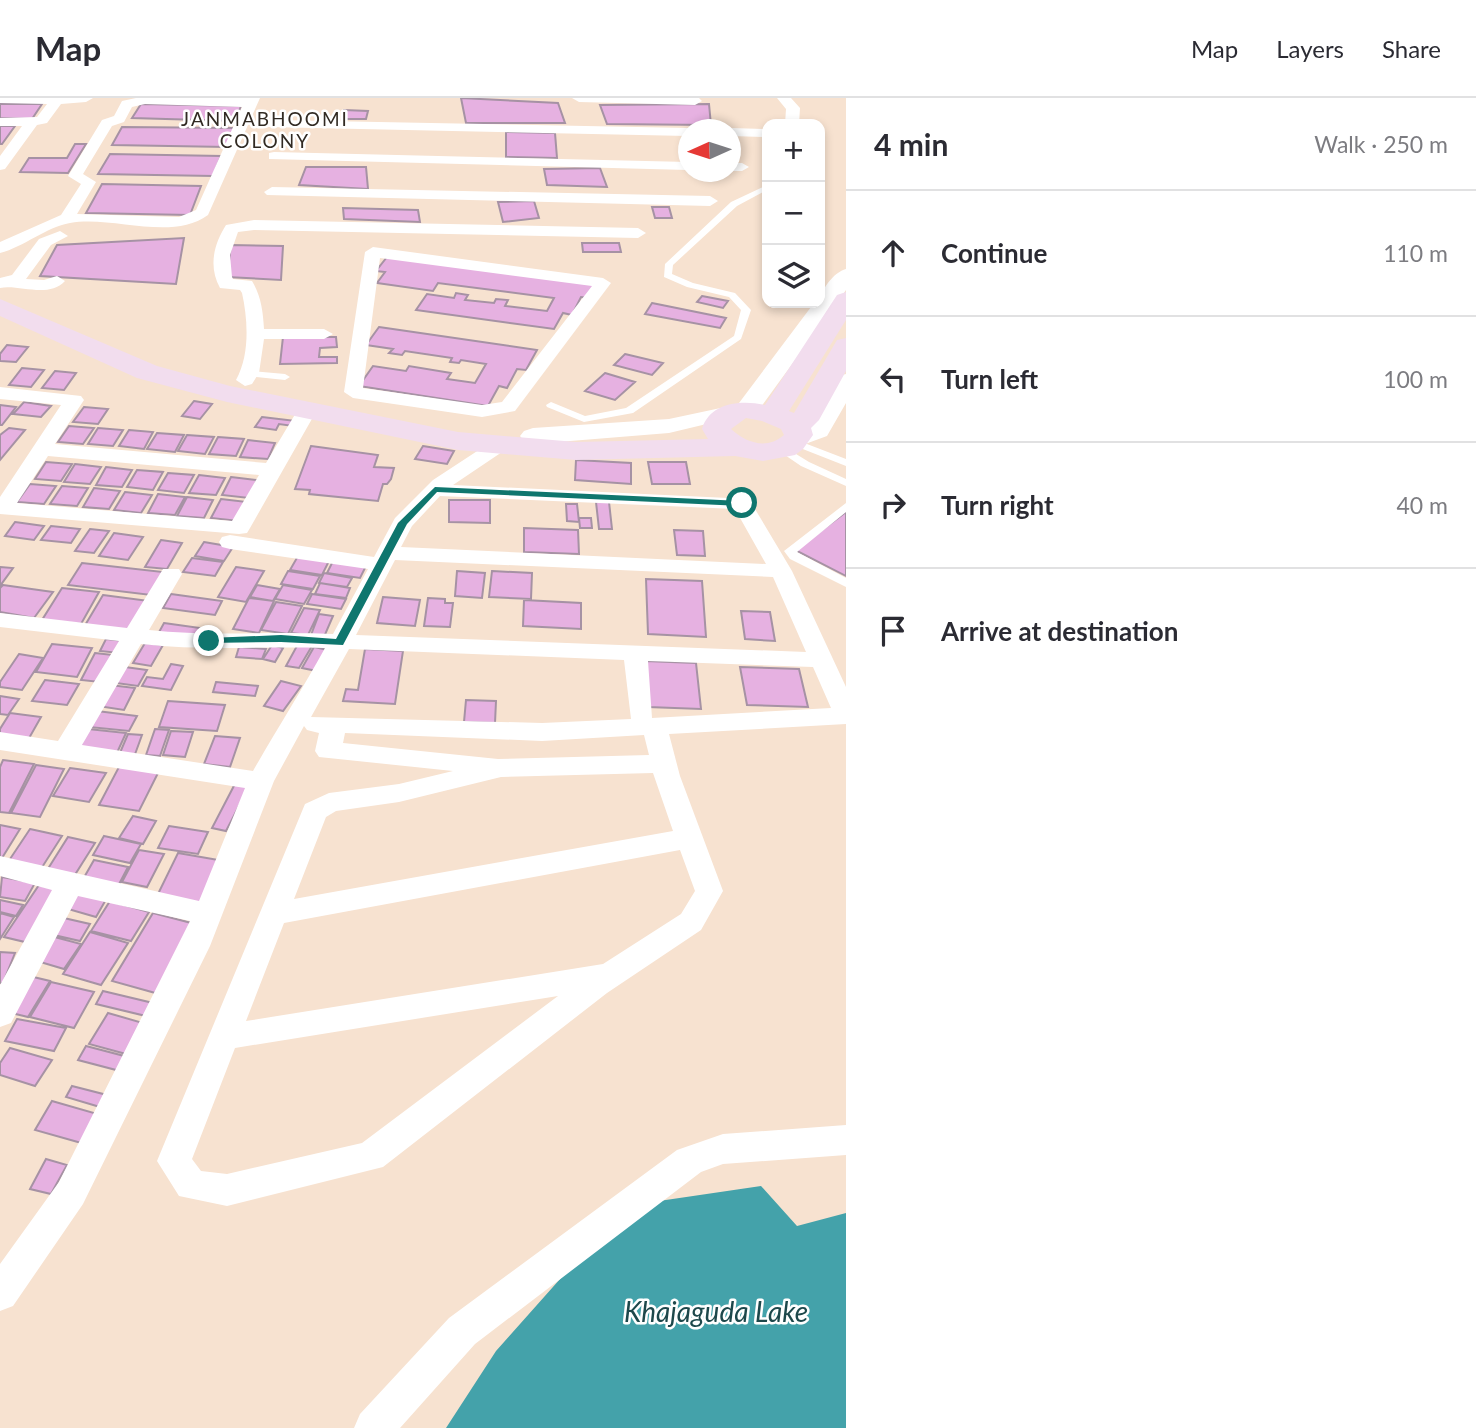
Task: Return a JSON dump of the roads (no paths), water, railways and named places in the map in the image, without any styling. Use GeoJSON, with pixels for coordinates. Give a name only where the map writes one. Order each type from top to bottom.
{"type":"FeatureCollection","features":[{"type":"Feature","properties":{"kind":"main road"},"geometry":{"type":"LineString","coordinates":[[6,289],[147,372],[227,394],[498,446],[576,451],[736,447],[760,452],[767,427],[846,300]]}},
{"type":"Feature","properties":{"kind":"main road"},"geometry":{"type":"LineString","coordinates":[[81,335],[159,358],[248,377],[415,408],[533,436],[575,439],[767,427],[805,420],[846,346]]}},
{"type":"Feature","properties":{"kind":"main road"},"geometry":{"type":"LineString","coordinates":[[736,447],[719,436],[716,429],[767,427]]}},
{"type":"Feature","properties":{"kind":"street"},"geometry":{"type":"LineString","coordinates":[[0,99],[86,98]]}},
{"type":"Feature","properties":{"kind":"street"},"geometry":{"type":"LineString","coordinates":[[579,98],[590,111],[678,130]]}},
{"type":"Feature","properties":{"kind":"street"},"geometry":{"type":"LineString","coordinates":[[784,98],[793,108],[792,119]]}},
{"type":"Feature","properties":{"kind":"street"},"geometry":{"type":"LineString","coordinates":[[0,248],[67,218],[179,222],[193,219],[203,212],[252,101],[144,99],[127,104],[119,119],[107,123],[75,176],[89,182],[67,218]]}},
{"type":"Feature","properties":{"kind":"street"},"geometry":{"type":"LineString","coordinates":[[0,122],[41,120],[57,100]]}},
{"type":"Feature","properties":{"kind":"street"},"geometry":{"type":"LineString","coordinates":[[248,377],[255,334],[253,292],[246,285],[226,284],[220,271],[221,252],[232,228],[493,185],[590,111],[695,101]]}},
{"type":"Feature","properties":{"kind":"street"},"geometry":{"type":"LineString","coordinates":[[0,175],[6,148],[32,122]]}},
{"type":"Feature","properties":{"kind":"street"},"geometry":{"type":"LineString","coordinates":[[273,124],[493,185],[638,233]]}},
{"type":"Feature","properties":{"kind":"street"},"geometry":{"type":"LineString","coordinates":[[741,132],[762,133]]}},
{"type":"Feature","properties":{"kind":"street"},"geometry":{"type":"LineString","coordinates":[[274,156],[493,185],[710,201]]}},
{"type":"Feature","properties":{"kind":"street"},"geometry":{"type":"LineString","coordinates":[[272,192],[493,185],[678,167]]}},
{"type":"Feature","properties":{"kind":"street"},"geometry":{"type":"LineString","coordinates":[[6,289],[45,242],[60,236]]}},
{"type":"Feature","properties":{"kind":"street"},"geometry":{"type":"LineString","coordinates":[[373,252],[603,283],[508,407],[482,411],[415,408],[353,392],[373,252]]}},
{"type":"Feature","properties":{"kind":"street"},"geometry":{"type":"LineString","coordinates":[[767,427],[846,275]]}},
{"type":"Feature","properties":{"kind":"street"},"geometry":{"type":"LineString","coordinates":[[6,289],[57,281]]}},
{"type":"Feature","properties":{"kind":"street"},"geometry":{"type":"LineString","coordinates":[[255,334],[324,334]]}},
{"type":"Feature","properties":{"kind":"street"},"geometry":{"type":"LineString","coordinates":[[533,436],[577,425],[767,427],[818,431],[844,386]]}},
{"type":"Feature","properties":{"kind":"street"},"geometry":{"type":"LineString","coordinates":[[0,393],[74,400],[3,508],[239,528],[307,410]]}},
{"type":"Feature","properties":{"kind":"street"},"geometry":{"type":"LineString","coordinates":[[0,1294],[71,1193],[195,946],[261,781],[293,723],[307,705],[403,523],[435,489],[498,446]]}},
{"type":"Feature","properties":{"kind":"street"},"geometry":{"type":"LineString","coordinates":[[42,449],[274,470]]}},
{"type":"Feature","properties":{"kind":"street"},"geometry":{"type":"LineString","coordinates":[[293,723],[542,732],[647,721],[846,715],[781,571],[742,503],[435,489]]}},
{"type":"Feature","properties":{"kind":"street"},"geometry":{"type":"LineString","coordinates":[[230,542],[383,559],[781,571]]}},
{"type":"Feature","properties":{"kind":"street"},"geometry":{"type":"LineString","coordinates":[[65,751],[171,574]]}},
{"type":"Feature","properties":{"kind":"street"},"geometry":{"type":"LineString","coordinates":[[0,620],[187,642],[281,639],[821,660]]}},
{"type":"Feature","properties":{"kind":"street"},"geometry":{"type":"LineString","coordinates":[[490,768],[491,771],[399,793],[329,802],[315,811],[174,1161],[191,1185],[227,1190],[371,1156],[610,975],[691,922],[709,891],[647,721],[635,653]]}},
{"type":"Feature","properties":{"kind":"street"},"geometry":{"type":"LineString","coordinates":[[334,724],[328,751],[489,765],[490,768],[664,764]]}},
{"type":"Feature","properties":{"kind":"street"},"geometry":{"type":"LineString","coordinates":[[0,741],[261,781]]}},
{"type":"Feature","properties":{"kind":"street"},"geometry":{"type":"LineString","coordinates":[[275,914],[688,838]]}},
{"type":"Feature","properties":{"kind":"street"},"geometry":{"type":"LineString","coordinates":[[0,866],[208,914]]}},
{"type":"Feature","properties":{"kind":"street"},"geometry":{"type":"LineString","coordinates":[[0,1014],[70,884]]}},
{"type":"Feature","properties":{"kind":"street"},"geometry":{"type":"LineString","coordinates":[[226,1037],[610,975]]}},
{"type":"Feature","properties":{"kind":"street"},"geometry":{"type":"LineString","coordinates":[[374,1428],[462,1331],[689,1161],[723,1149],[846,1140]]}},
{"type":"Feature","properties":{"kind":"lane"},"geometry":{"type":"LineString","coordinates":[[551,404],[577,425],[629,411],[738,337],[746,310],[732,295],[690,285],[667,275],[669,264],[734,204],[762,190]]}},
{"type":"Feature","properties":{"kind":"lane"},"geometry":{"type":"LineString","coordinates":[[248,377],[285,377]]}},
{"type":"Feature","properties":{"kind":"lane"},"geometry":{"type":"LineString","coordinates":[[767,427],[843,458]]}},
{"type":"Feature","properties":{"kind":"lane"},"geometry":{"type":"LineString","coordinates":[[767,427],[805,464],[846,483]]}},
{"type":"Feature","properties":{"kind":"lane"},"geometry":{"type":"LineString","coordinates":[[846,506],[790,551],[794,556],[846,583]]}},
{"type":"Feature","properties":{"kind":"water","name":"Khajaguda Lake"},"geometry":{"type":"Polygon","coordinates":[[[761,1186],[797,1226],[846,1213],[846,1428],[446,1428],[496,1351],[625,1206],[761,1186]]]}},
{"type":"Feature","properties":{"kind":"district","name":"JANMABHOOMI COLONY"},"geometry":{"type":"Point","coordinates":[265,129]}}]}
